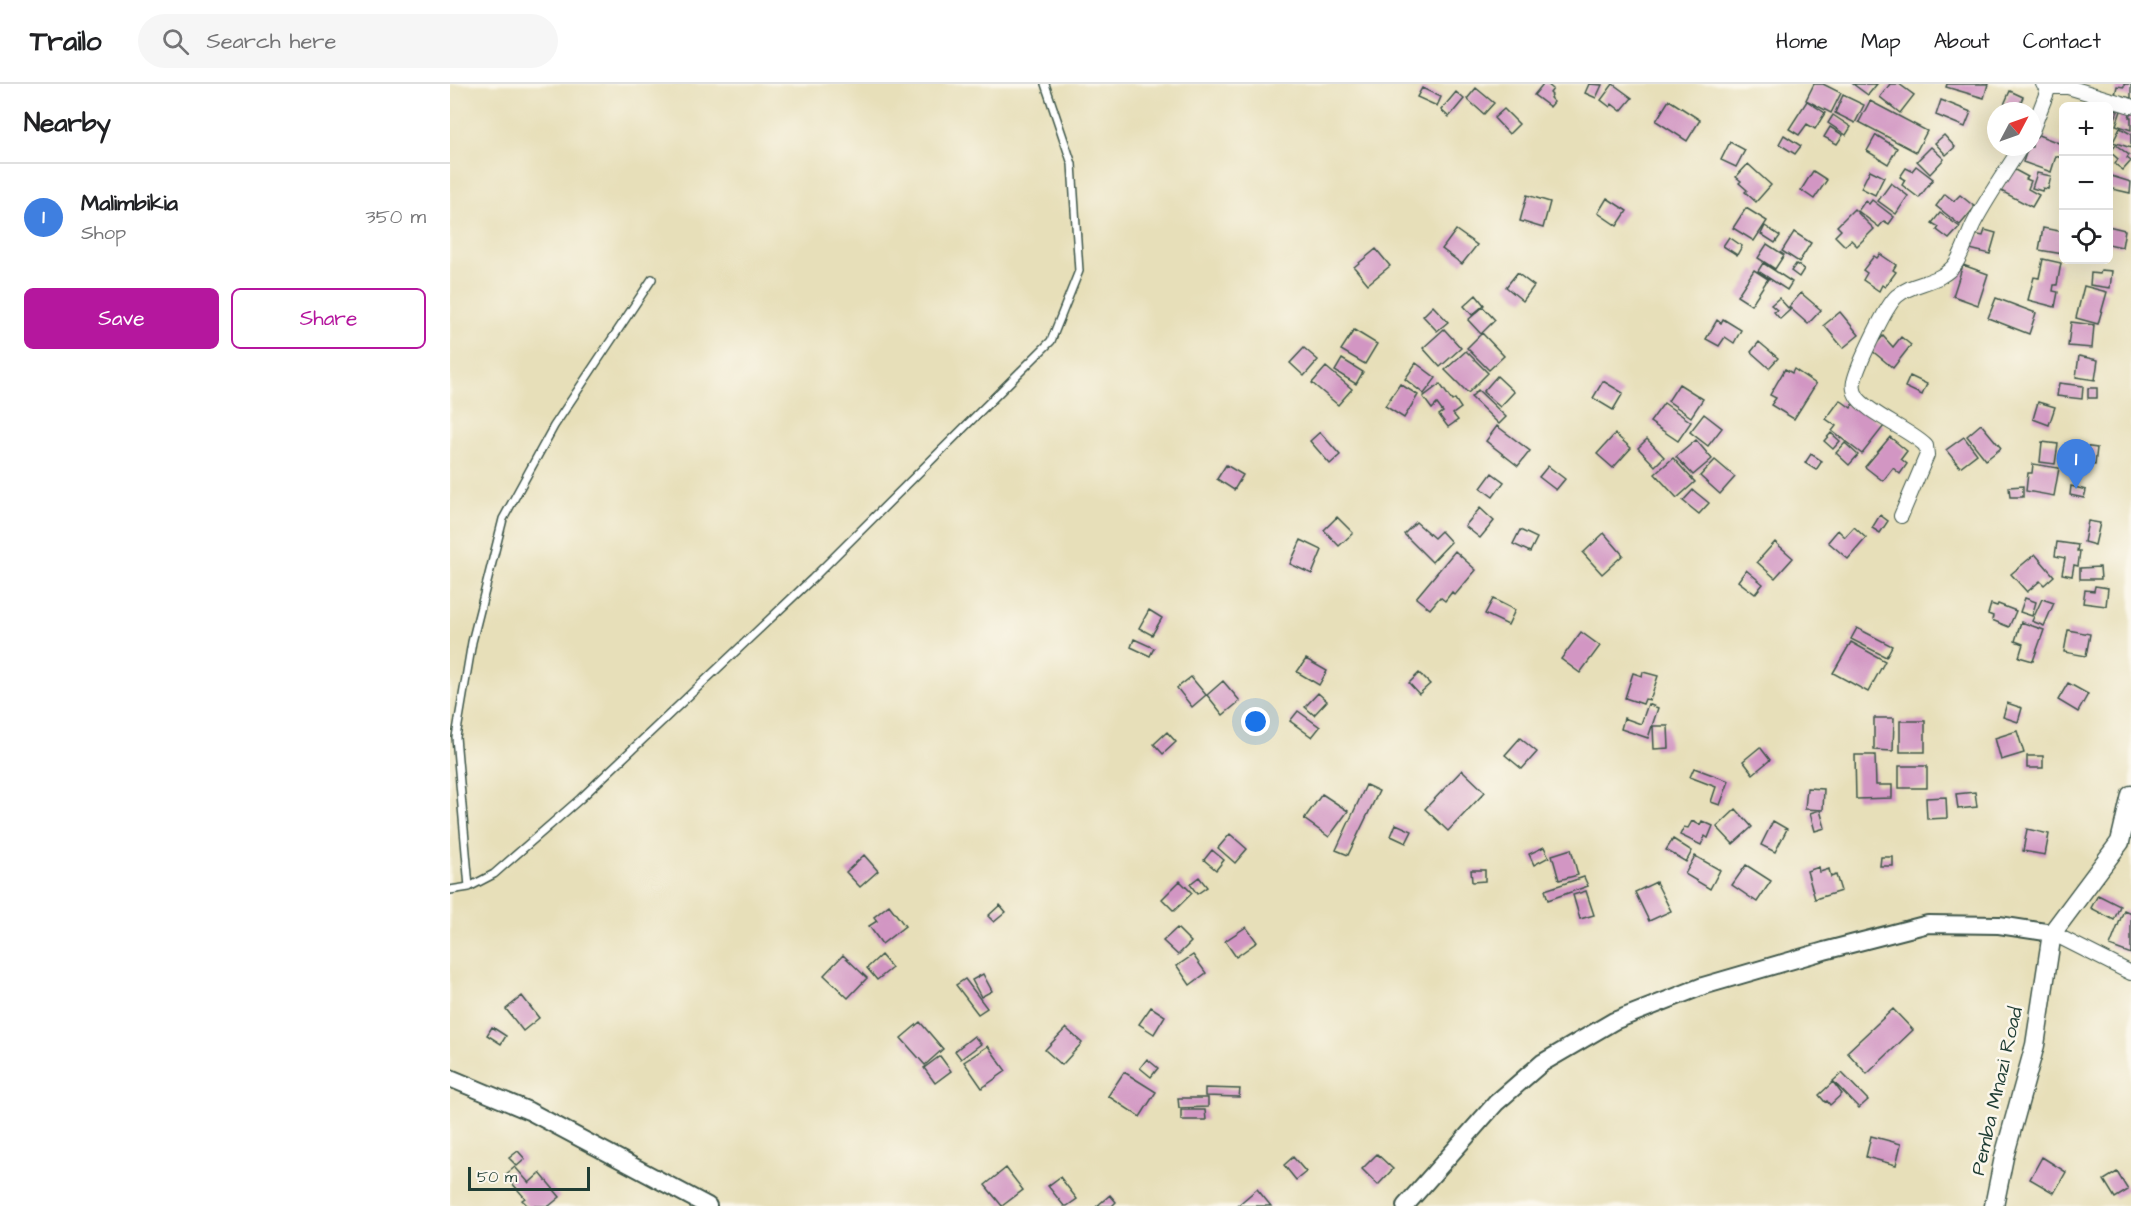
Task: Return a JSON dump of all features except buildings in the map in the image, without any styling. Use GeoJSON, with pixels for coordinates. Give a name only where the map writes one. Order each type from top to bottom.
{"type":"FeatureCollection","features":[{"type":"Feature","properties":{"kind":"main road","name":"Pemba Mnazi Road"},"geometry":{"type":"LineString","coordinates":[[1994,1206],[2004,1157],[2035,1045],[2052,933],[2120,842],[2131,795]]}},
{"type":"Feature","properties":{"kind":"street"},"geometry":{"type":"LineString","coordinates":[[2041,102],[2046,86],[2068,87],[2131,106]]}},
{"type":"Feature","properties":{"kind":"street"},"geometry":{"type":"LineString","coordinates":[[1901,516],[1927,454],[1926,446],[1919,438],[1858,400],[1854,393],[1854,383],[1890,303],[1901,293],[1948,272],[1958,261],[1967,236],[1985,202],[2016,156]]}},
{"type":"Feature","properties":{"kind":"street"},"geometry":{"type":"LineString","coordinates":[[1405,1206],[1496,1103],[1542,1063],[1614,1021],[1703,986],[1928,924],[1999,925],[2052,933],[2131,973]]}},
{"type":"Feature","properties":{"kind":"street"},"geometry":{"type":"LineString","coordinates":[[450,1078],[529,1111],[685,1200],[708,1206]]}},
{"type":"Feature","properties":{"kind":"lane"},"geometry":{"type":"LineString","coordinates":[[450,890],[470,887],[494,874],[580,799],[812,579],[1051,341],[1079,271],[1072,164],[1045,84]]}},
{"type":"Feature","properties":{"kind":"lane"},"geometry":{"type":"LineString","coordinates":[[470,887],[456,737],[472,642],[503,519],[554,426],[652,279]]}},
{"type":"Feature","properties":{"kind":"place","name":"Malimbikia"},"geometry":{"type":"Point","coordinates":[2076,489]}}]}
